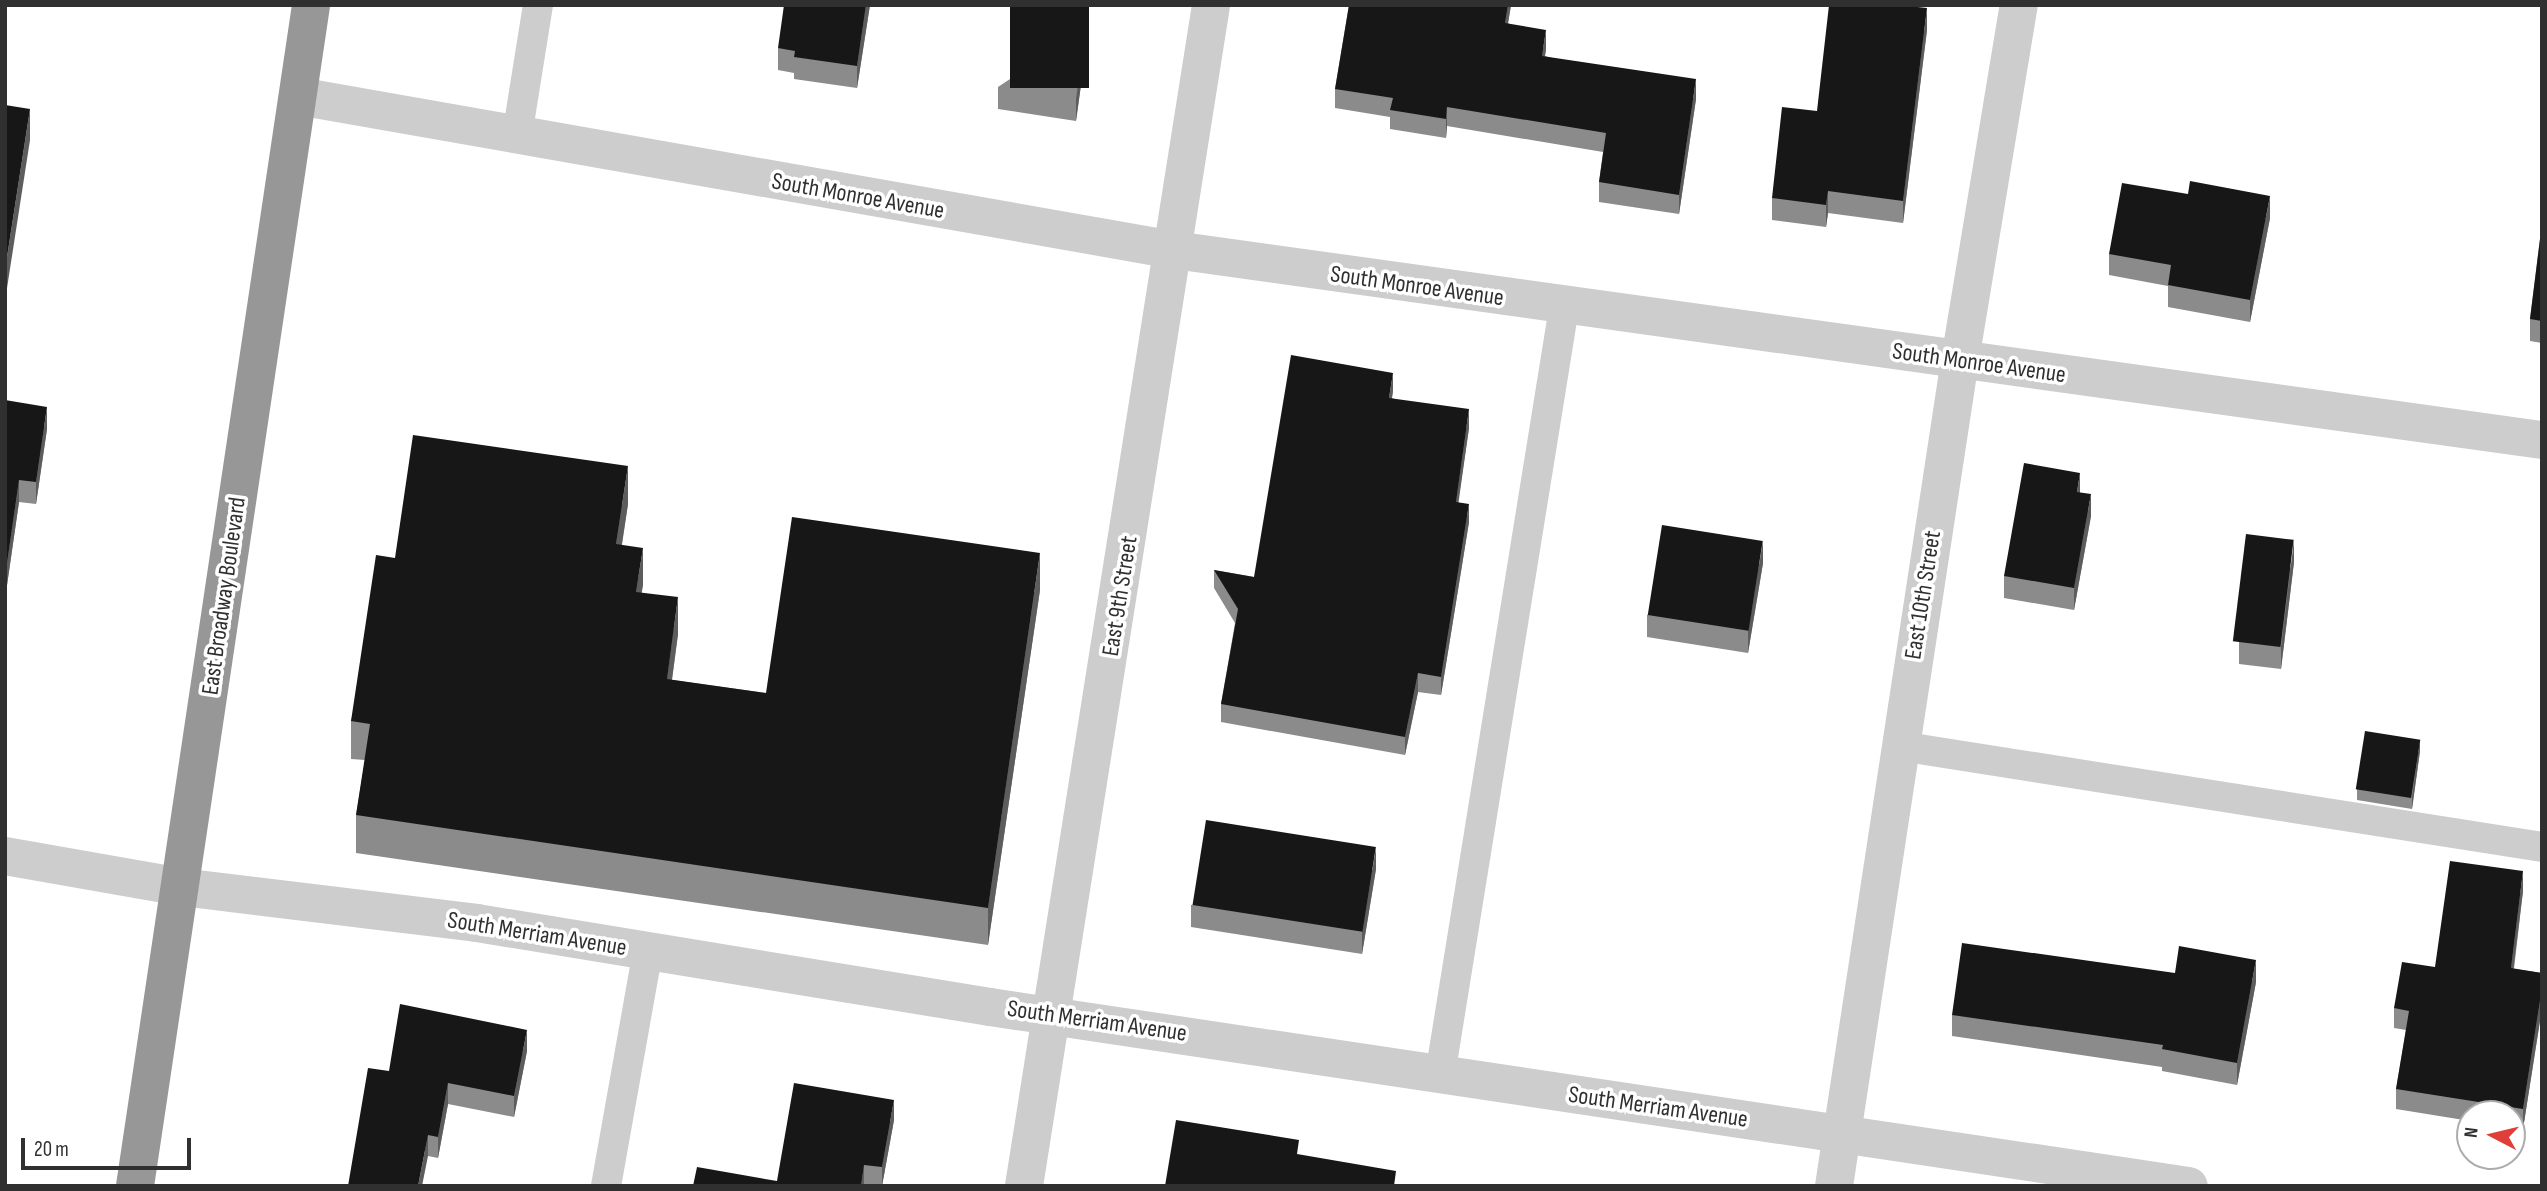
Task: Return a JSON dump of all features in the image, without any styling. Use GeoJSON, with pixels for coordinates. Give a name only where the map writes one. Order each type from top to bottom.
{"type":"FeatureCollection","features":[{"type":"Feature","properties":{"kind":"highway","name":"East Broadway Boulevard"},"geometry":{"type":"LineString","coordinates":[[135,1186],[311,5]]}},
{"type":"Feature","properties":{"kind":"street","name":"East 9th Street"},"geometry":{"type":"LineString","coordinates":[[1024,1186],[1211,5]]}},
{"type":"Feature","properties":{"kind":"street","name":"East 10th Street"},"geometry":{"type":"LineString","coordinates":[[1834,1186],[1959,360],[2019,5]]}},
{"type":"Feature","properties":{"kind":"street","name":"South Monroe Avenue"},"geometry":{"type":"LineString","coordinates":[[299,96],[1174,250],[1564,308],[2542,440]]}},
{"type":"Feature","properties":{"kind":"street","name":"South Merriam Avenue"},"geometry":{"type":"LineString","coordinates":[[5,856],[181,887],[477,923],[1440,1075],[2189,1186]]}},
{"type":"Feature","properties":{"kind":"lane"},"geometry":{"type":"LineString","coordinates":[[517,136],[538,5]]}},
{"type":"Feature","properties":{"kind":"lane"},"geometry":{"type":"LineString","coordinates":[[1440,1075],[1564,308]]}},
{"type":"Feature","properties":{"kind":"lane"},"geometry":{"type":"LineString","coordinates":[[1900,746],[2542,846]]}},
{"type":"Feature","properties":{"kind":"lane"},"geometry":{"type":"LineString","coordinates":[[606,1186],[648,950]]}},
{"type":"Feature","properties":{"kind":"building"},"geometry":{"type":"Polygon","coordinates":[[[784,5],[866,5],[857,66],[794,57],[795,51],[778,48],[784,5]]]}},
{"type":"Feature","properties":{"kind":"building"},"geometry":{"type":"Polygon","coordinates":[[[1010,5],[1089,5],[1089,88],[1010,88],[1010,5]]]}},
{"type":"Feature","properties":{"kind":"building"},"geometry":{"type":"Polygon","coordinates":[[[1349,5],[1508,5],[1505,23],[1546,30],[1542,56],[1696,79],[1679,195],[1599,182],[1606,133],[1447,107],[1446,119],[1390,110],[1393,98],[1335,89],[1349,5]]]}},
{"type":"Feature","properties":{"kind":"building"},"geometry":{"type":"Polygon","coordinates":[[[1829,5],[1899,5],[1927,8],[1903,201],[1828,191],[1826,205],[1772,198],[1782,107],[1817,111],[1829,5]]]}},
{"type":"Feature","properties":{"kind":"building"},"geometry":{"type":"Polygon","coordinates":[[[5,105],[30,109],[5,270],[5,105]]]}},
{"type":"Feature","properties":{"kind":"building"},"geometry":{"type":"Polygon","coordinates":[[[2190,181],[2270,196],[2250,300],[2168,285],[2171,265],[2109,254],[2122,183],[2188,194],[2190,181]]]}},
{"type":"Feature","properties":{"kind":"building"},"geometry":{"type":"Polygon","coordinates":[[[2542,223],[2542,321],[2530,319],[2542,223]]]}},
{"type":"Feature","properties":{"kind":"building"},"geometry":{"type":"Polygon","coordinates":[[[1291,355],[1393,373],[1389,398],[1469,409],[1456,502],[1469,504],[1441,677],[1418,673],[1405,737],[1221,704],[1238,609],[1214,570],[1254,577],[1291,355]]]}},
{"type":"Feature","properties":{"kind":"building"},"geometry":{"type":"Polygon","coordinates":[[[5,400],[47,407],[36,482],[19,480],[5,577],[5,400]]]}},
{"type":"Feature","properties":{"kind":"building"},"geometry":{"type":"Polygon","coordinates":[[[413,435],[628,466],[616,544],[643,548],[636,592],[678,597],[667,679],[766,693],[792,517],[1040,553],[988,908],[356,815],[370,724],[351,721],[376,555],[395,558],[413,435]]]}},
{"type":"Feature","properties":{"kind":"building"},"geometry":{"type":"Polygon","coordinates":[[[2024,463],[2080,473],[2077,492],[2091,494],[2074,588],[2004,576],[2024,463]]]}},
{"type":"Feature","properties":{"kind":"building"},"geometry":{"type":"Polygon","coordinates":[[[1662,525],[1763,541],[1749,631],[1648,615],[1662,525]]]}},
{"type":"Feature","properties":{"kind":"building"},"geometry":{"type":"Polygon","coordinates":[[[2246,534],[2294,540],[2280,647],[2233,641],[2246,534]]]}},
{"type":"Feature","properties":{"kind":"building"},"geometry":{"type":"Polygon","coordinates":[[[2365,731],[2420,740],[2411,798],[2356,789],[2365,731]]]}},
{"type":"Feature","properties":{"kind":"building"},"geometry":{"type":"Polygon","coordinates":[[[1206,820],[1376,847],[1362,932],[1193,905],[1206,820]]]}},
{"type":"Feature","properties":{"kind":"building"},"geometry":{"type":"Polygon","coordinates":[[[2450,861],[2523,871],[2511,968],[2542,973],[2524,1100],[2466,1100],[2396,1089],[2409,1011],[2394,1008],[2402,962],[2435,967],[2450,861]]]}},
{"type":"Feature","properties":{"kind":"building"},"geometry":{"type":"Polygon","coordinates":[[[1962,943],[2175,973],[2179,946],[2256,960],[2237,1063],[2162,1049],[2163,1045],[1952,1015],[1962,943]]]}},
{"type":"Feature","properties":{"kind":"building"},"geometry":{"type":"Polygon","coordinates":[[[400,1004],[527,1030],[514,1096],[448,1083],[438,1137],[428,1135],[418,1186],[348,1186],[368,1068],[389,1071],[400,1004]]]}},
{"type":"Feature","properties":{"kind":"building"},"geometry":{"type":"Polygon","coordinates":[[[794,1083],[894,1100],[882,1167],[864,1165],[861,1186],[693,1186],[697,1167],[777,1181],[794,1083]]]}},
{"type":"Feature","properties":{"kind":"building"},"geometry":{"type":"Polygon","coordinates":[[[1176,1120],[1299,1140],[1297,1154],[1396,1171],[1394,1186],[1165,1186],[1176,1120]]]}}]}
